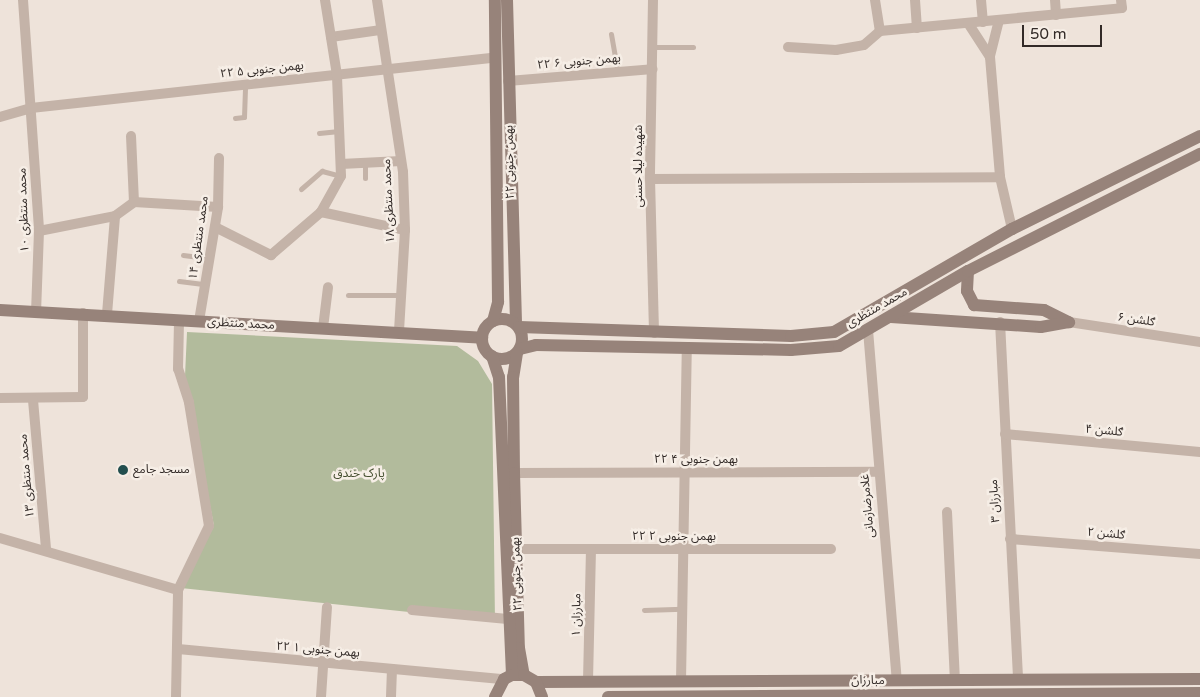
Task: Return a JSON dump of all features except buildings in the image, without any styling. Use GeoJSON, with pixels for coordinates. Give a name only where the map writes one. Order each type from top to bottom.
{"type":"FeatureCollection","features":[{"type":"Feature","properties":{"kind":"street","name":"محمد منتظری ۱۰"},"geometry":{"type":"LineString","coordinates":[[23,0],[40,231],[36,311]]}},
{"type":"Feature","properties":{"kind":"street"},"geometry":{"type":"LineString","coordinates":[[215,227],[271,255],[321,212],[341,176],[337,75],[325,0]]}},
{"type":"Feature","properties":{"kind":"street","name":"محمد منتظری ۱۸"},"geometry":{"type":"LineString","coordinates":[[376,0],[385,70],[401,162],[405,230],[400,332]]}},
{"type":"Feature","properties":{"kind":"street","name":"۲۲ بهمن جنوبی"},"geometry":{"type":"LineString","coordinates":[[493,321],[498,302],[495,0]]}},
{"type":"Feature","properties":{"kind":"street","name":"۲۲ بهمن جنوبی"},"geometry":{"type":"LineString","coordinates":[[507,0],[510,166],[517,325]]}},
{"type":"Feature","properties":{"kind":"street","name":"شهیده لیلا حسنی"},"geometry":{"type":"LineString","coordinates":[[653,0],[650,179],[654,333]]}},
{"type":"Feature","properties":{"kind":"street"},"geometry":{"type":"LineString","coordinates":[[876,0],[880,31]]}},
{"type":"Feature","properties":{"kind":"street"},"geometry":{"type":"LineString","coordinates":[[915,0],[917,28]]}},
{"type":"Feature","properties":{"kind":"street"},"geometry":{"type":"LineString","coordinates":[[981,0],[983,22]]}},
{"type":"Feature","properties":{"kind":"street"},"geometry":{"type":"LineString","coordinates":[[1055,0],[1056,15]]}},
{"type":"Feature","properties":{"kind":"street"},"geometry":{"type":"LineString","coordinates":[[788,47],[836,50],[864,45],[880,31],[1056,15],[1121,4]]}},
{"type":"Feature","properties":{"kind":"street"},"geometry":{"type":"LineString","coordinates":[[999,20],[990,57],[1000,177],[1012,229]]}},
{"type":"Feature","properties":{"kind":"street"},"geometry":{"type":"LineString","coordinates":[[968,23],[990,57]]}},
{"type":"Feature","properties":{"kind":"street"},"geometry":{"type":"LineString","coordinates":[[331,37],[380,30]]}},
{"type":"Feature","properties":{"kind":"street","name":"۲۲ بهمن جنوبی ۵"},"geometry":{"type":"LineString","coordinates":[[0,117],[31,108],[495,58]]}},
{"type":"Feature","properties":{"kind":"street","name":"۲۲ بهمن جنوبی ۶"},"geometry":{"type":"LineString","coordinates":[[508,81],[652,69]]}},
{"type":"Feature","properties":{"kind":"street"},"geometry":{"type":"LineString","coordinates":[[131,136],[134,202]]}},
{"type":"Feature","properties":{"kind":"street","name":"محمد منتظری"},"geometry":{"type":"LineString","coordinates":[[517,325],[654,333],[790,336],[834,332],[1012,229],[1200,136]]}},
{"type":"Feature","properties":{"kind":"street","name":"محمد منتظری"},"geometry":{"type":"LineString","coordinates":[[518,351],[536,345],[824,349],[839,346],[968,271],[1200,154]]}},
{"type":"Feature","properties":{"kind":"street","name":"محمد منتظری ۱۴"},"geometry":{"type":"LineString","coordinates":[[198,321],[218,207],[219,158]]}},
{"type":"Feature","properties":{"kind":"street"},"geometry":{"type":"LineString","coordinates":[[341,164],[401,162]]}},
{"type":"Feature","properties":{"kind":"street"},"geometry":{"type":"LineString","coordinates":[[497,167],[510,166]]}},
{"type":"Feature","properties":{"kind":"street"},"geometry":{"type":"LineString","coordinates":[[650,179],[1000,177]]}},
{"type":"Feature","properties":{"kind":"street"},"geometry":{"type":"LineString","coordinates":[[1098,186],[1109,200]]}},
{"type":"Feature","properties":{"kind":"street"},"geometry":{"type":"LineString","coordinates":[[40,231],[115,216],[134,202],[218,207]]}},
{"type":"Feature","properties":{"kind":"street"},"geometry":{"type":"LineString","coordinates":[[321,212],[405,230]]}},
{"type":"Feature","properties":{"kind":"street"},"geometry":{"type":"LineString","coordinates":[[107,314],[115,216]]}},
{"type":"Feature","properties":{"kind":"street"},"geometry":{"type":"LineString","coordinates":[[968,271],[967,291],[974,305],[1044,310],[1069,322]]}},
{"type":"Feature","properties":{"kind":"street"},"geometry":{"type":"LineString","coordinates":[[323,328],[328,287]]}},
{"type":"Feature","properties":{"kind":"street","name":"محمد منتظری"},"geometry":{"type":"LineString","coordinates":[[0,310],[107,314],[482,338]]}},
{"type":"Feature","properties":{"kind":"street"},"geometry":{"type":"LineString","coordinates":[[0,398],[33,400],[83,397],[84,313]]}},
{"type":"Feature","properties":{"kind":"street"},"geometry":{"type":"LineString","coordinates":[[891,317],[1000,322],[1041,327],[1069,322]]}},
{"type":"Feature","properties":{"kind":"street"},"geometry":{"type":"LineString","coordinates":[[508,319],[517,325],[523,339],[518,351],[502,359],[492,356],[482,338],[493,321],[508,319]]}},
{"type":"Feature","properties":{"kind":"street"},"geometry":{"type":"LineString","coordinates":[[176,697],[178,590],[209,526],[189,402],[178,369],[179,320]]}},
{"type":"Feature","properties":{"kind":"street","name":"مبارزان ۳"},"geometry":{"type":"LineString","coordinates":[[1000,322],[1018,680]]}},
{"type":"Feature","properties":{"kind":"street","name":"ګلشن ۶"},"geometry":{"type":"LineString","coordinates":[[1069,322],[1200,342]]}},
{"type":"Feature","properties":{"kind":"street","name":"غلامرضازمانی"},"geometry":{"type":"LineString","coordinates":[[868,330],[878,472],[897,681]]}},
{"type":"Feature","properties":{"kind":"street"},"geometry":{"type":"LineString","coordinates":[[681,681],[687,348]]}},
{"type":"Feature","properties":{"kind":"street","name":"۲۲ بهمن جنوبی"},"geometry":{"type":"LineString","coordinates":[[514,676],[519,648],[513,377],[518,351]]}},
{"type":"Feature","properties":{"kind":"street","name":"۲۲ بهمن جنوبی"},"geometry":{"type":"LineString","coordinates":[[492,356],[499,377],[508,619],[514,676]]}},
{"type":"Feature","properties":{"kind":"street","name":"محمد منتظری ۱۳"},"geometry":{"type":"LineString","coordinates":[[33,400],[46,550]]}},
{"type":"Feature","properties":{"kind":"street","name":"ګلشن ۴"},"geometry":{"type":"LineString","coordinates":[[1005,434],[1200,452]]}},
{"type":"Feature","properties":{"kind":"street","name":"۲۲ بهمن جنوبی ۴"},"geometry":{"type":"LineString","coordinates":[[514,473],[878,472]]}},
{"type":"Feature","properties":{"kind":"street"},"geometry":{"type":"LineString","coordinates":[[947,512],[955,680]]}},
{"type":"Feature","properties":{"kind":"street"},"geometry":{"type":"LineString","coordinates":[[0,538],[178,590]]}},
{"type":"Feature","properties":{"kind":"street","name":"ګلشن ۲"},"geometry":{"type":"LineString","coordinates":[[1010,539],[1200,554]]}},
{"type":"Feature","properties":{"kind":"street","name":"۲۲ بهمن جنوبی ۲"},"geometry":{"type":"LineString","coordinates":[[516,549],[831,549]]}},
{"type":"Feature","properties":{"kind":"street","name":"مبارزان ۱"},"geometry":{"type":"LineString","coordinates":[[588,681],[591,549]]}},
{"type":"Feature","properties":{"kind":"street"},"geometry":{"type":"LineString","coordinates":[[320,697],[327,607]]}},
{"type":"Feature","properties":{"kind":"street"},"geometry":{"type":"LineString","coordinates":[[412,610],[508,619]]}},
{"type":"Feature","properties":{"kind":"street","name":"۲۲ بهمن جنوبی ۱"},"geometry":{"type":"LineString","coordinates":[[178,649],[392,669],[514,676]]}},
{"type":"Feature","properties":{"kind":"street"},"geometry":{"type":"LineString","coordinates":[[391,697],[392,669]]}},
{"type":"Feature","properties":{"kind":"street"},"geometry":{"type":"LineString","coordinates":[[495,697],[514,676],[536,682],[542,697]]}},
{"type":"Feature","properties":{"kind":"street","name":"مبارزان"},"geometry":{"type":"LineString","coordinates":[[536,682],[1200,679]]}},
{"type":"Feature","properties":{"kind":"street"},"geometry":{"type":"LineString","coordinates":[[897,681],[897,696]]}},
{"type":"Feature","properties":{"kind":"street","name":"مبارزان"},"geometry":{"type":"LineString","coordinates":[[608,697],[1200,693]]}},
{"type":"Feature","properties":{"kind":"lane"},"geometry":{"type":"LineString","coordinates":[[611,34],[618,72]]}},
{"type":"Feature","properties":{"kind":"lane"},"geometry":{"type":"LineString","coordinates":[[653,47],[693,47]]}},
{"type":"Feature","properties":{"kind":"lane"},"geometry":{"type":"LineString","coordinates":[[235,118],[244,117],[245,85]]}},
{"type":"Feature","properties":{"kind":"lane"},"geometry":{"type":"LineString","coordinates":[[319,133],[339,131]]}},
{"type":"Feature","properties":{"kind":"lane"},"geometry":{"type":"LineString","coordinates":[[365,163],[365,178]]}},
{"type":"Feature","properties":{"kind":"lane"},"geometry":{"type":"LineString","coordinates":[[301,189],[322,172],[341,176]]}},
{"type":"Feature","properties":{"kind":"lane"},"geometry":{"type":"LineString","coordinates":[[184,255],[210,258]]}},
{"type":"Feature","properties":{"kind":"lane"},"geometry":{"type":"LineString","coordinates":[[179,282],[205,284]]}},
{"type":"Feature","properties":{"kind":"lane"},"geometry":{"type":"LineString","coordinates":[[348,295],[401,295]]}},
{"type":"Feature","properties":{"kind":"lane"},"geometry":{"type":"LineString","coordinates":[[644,610],[682,610]]}},
{"type":"Feature","properties":{"kind":"green space","name":"پارک خندق"},"geometry":{"type":"Polygon","coordinates":[[[187,332],[457,346],[478,361],[492,384],[495,621],[181,588],[214,526],[185,376],[187,332]]]}},
{"type":"Feature","properties":{"kind":"place","name":"مسجد جامع"},"geometry":{"type":"Point","coordinates":[123,470]}}]}
